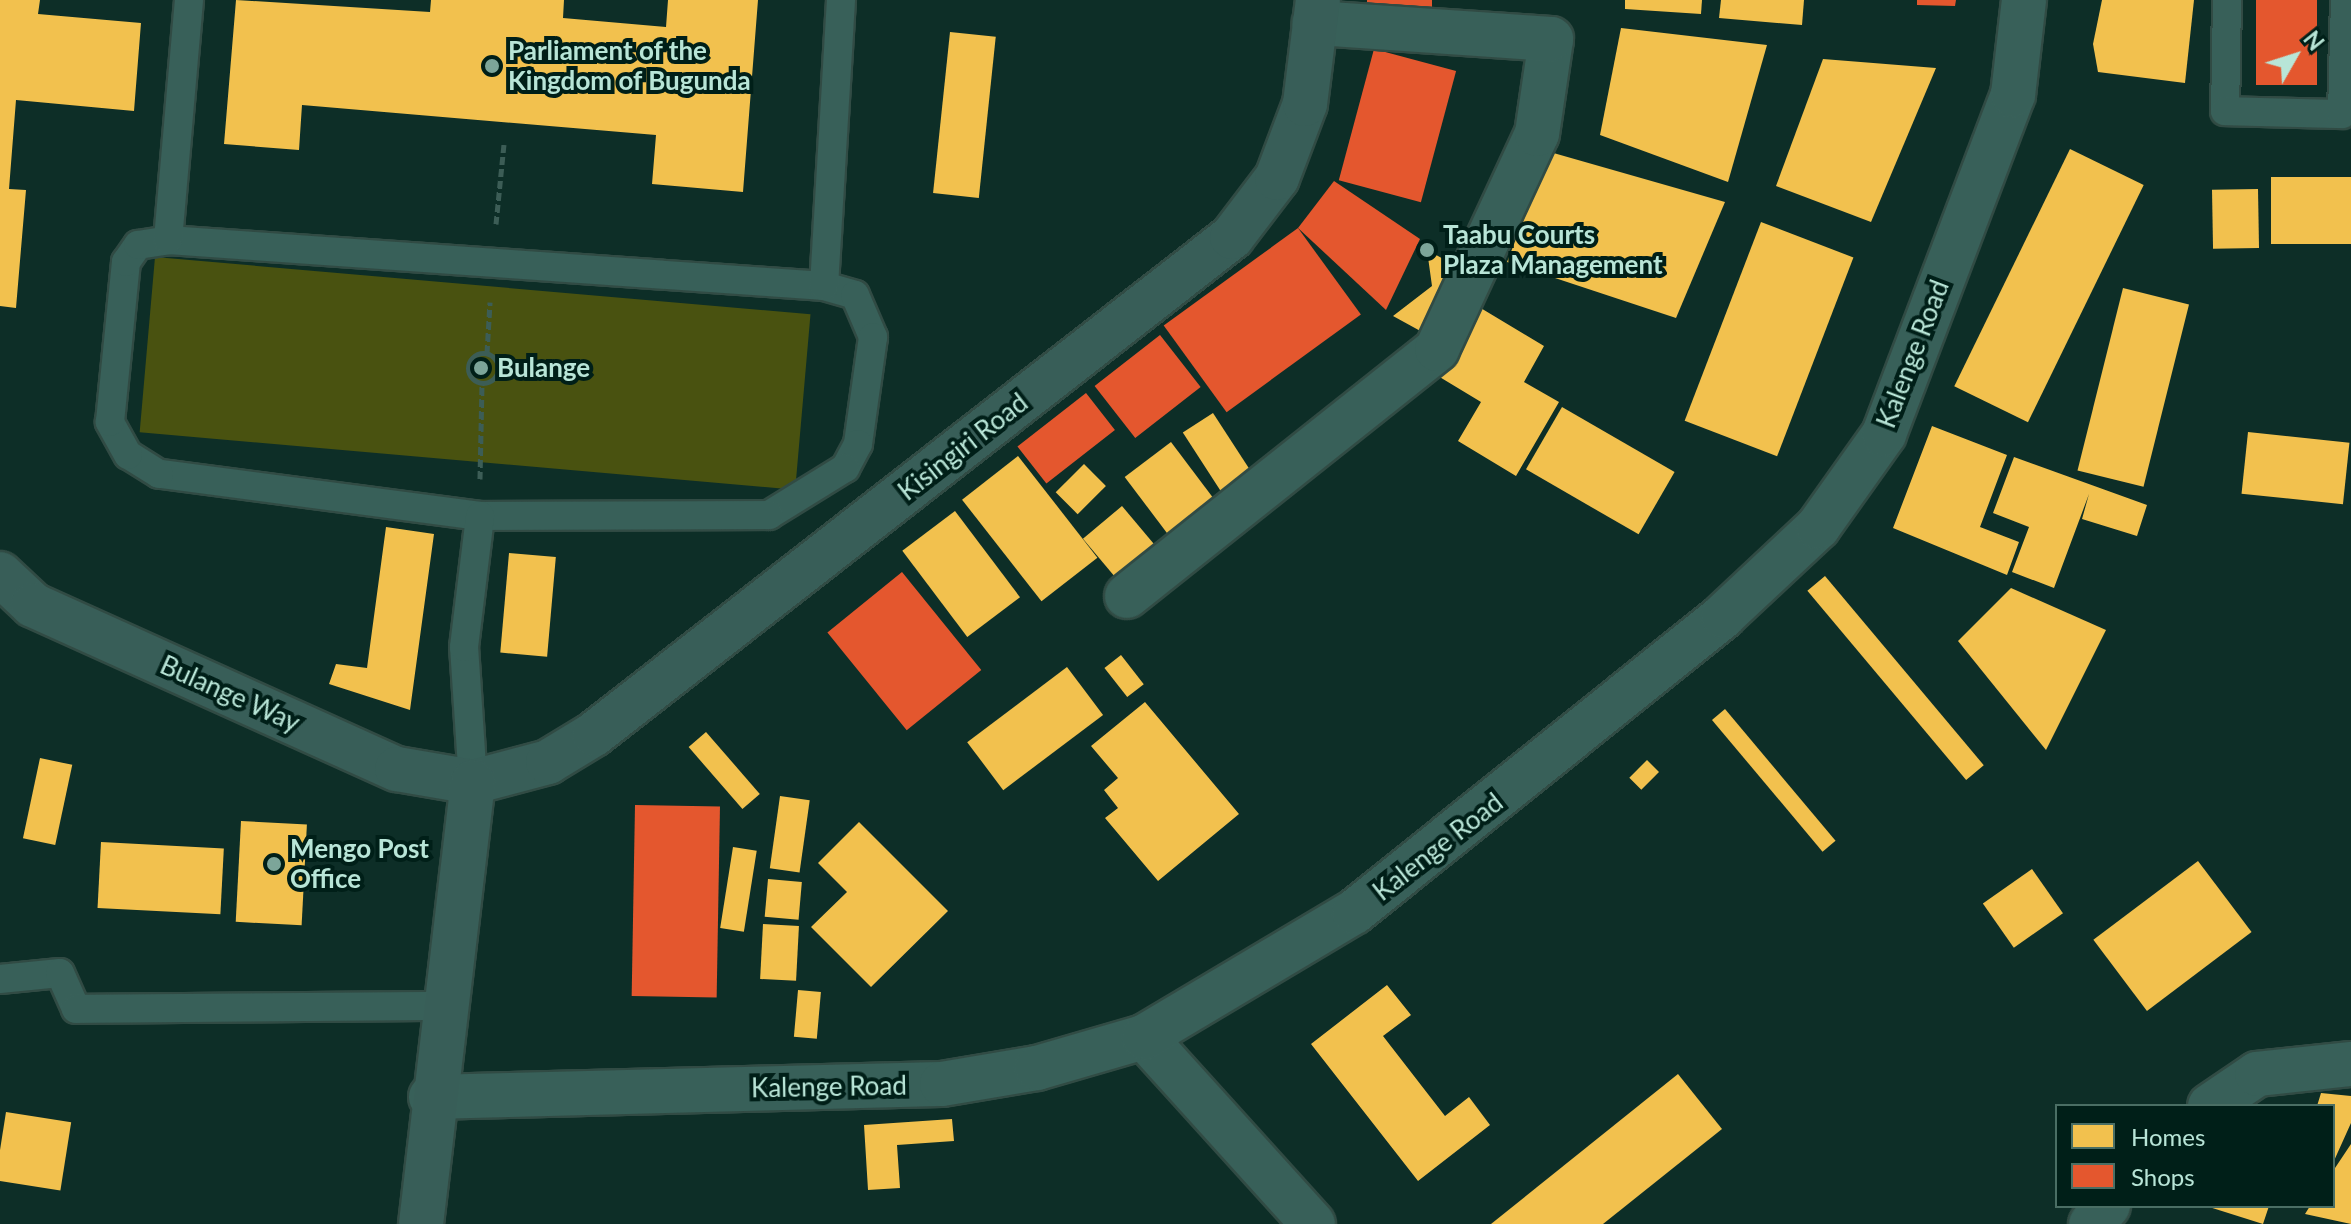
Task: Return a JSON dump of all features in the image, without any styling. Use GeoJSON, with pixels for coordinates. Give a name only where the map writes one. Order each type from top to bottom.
{"type":"FeatureCollection","features":[{"type":"Feature","properties":{"kind":"main road","name":"Kisingiri Road"},"geometry":{"type":"LineString","coordinates":[[473,782],[548,762],[594,734],[1232,237],[1277,178],[1300,119],[1316,11]]}},
{"type":"Feature","properties":{"kind":"main road","name":"Bulange Way"},"geometry":{"type":"LineString","coordinates":[[0,574],[33,605],[397,769],[473,782]]}},
{"type":"Feature","properties":{"kind":"main road"},"geometry":{"type":"LineString","coordinates":[[421,1224],[431,1097],[473,782]]}},
{"type":"Feature","properties":{"kind":"street","name":"Kalenge Road"},"geometry":{"type":"LineString","coordinates":[[431,1097],[942,1084],[1037,1068],[1144,1037],[1415,868],[1723,616],[1818,527],[1884,434],[2013,95],[2024,0]]}},
{"type":"Feature","properties":{"kind":"street"},"geometry":{"type":"LineString","coordinates":[[1127,596],[1437,349],[1537,134],[1551,39],[1316,11]]}},
{"type":"Feature","properties":{"kind":"street"},"geometry":{"type":"LineString","coordinates":[[1144,1037],[1313,1224]]}},
{"type":"Feature","properties":{"kind":"street"},"geometry":{"type":"LineString","coordinates":[[2213,1104],[2257,1074],[2351,1064]]}},
{"type":"Feature","properties":{"kind":"street"},"geometry":{"type":"LineString","coordinates":[[2091,1224],[2106,1208]]}},
{"type":"Feature","properties":{"kind":"lane"},"geometry":{"type":"LineString","coordinates":[[168,240],[189,0]]}},
{"type":"Feature","properties":{"kind":"lane"},"geometry":{"type":"LineString","coordinates":[[824,286],[841,0]]}},
{"type":"Feature","properties":{"kind":"lane"},"geometry":{"type":"LineString","coordinates":[[2227,0],[2225,111],[2342,114],[2345,0]]}},
{"type":"Feature","properties":{"kind":"lane"},"geometry":{"type":"LineString","coordinates":[[168,240],[824,286],[855,295],[866,309],[873,337],[861,422],[845,468],[792,506],[769,515],[480,516],[159,474],[128,455],[110,422],[126,262],[138,245],[168,240]]}},
{"type":"Feature","properties":{"kind":"lane"},"geometry":{"type":"LineString","coordinates":[[473,782],[464,647],[480,516]]}},
{"type":"Feature","properties":{"kind":"lane"},"geometry":{"type":"LineString","coordinates":[[0,979],[60,973],[76,1009],[444,1006]]}},
{"type":"Feature","properties":{"kind":"path"},"geometry":{"type":"LineString","coordinates":[[480,516],[482,383],[468,365],[481,352],[499,367],[482,383]]}},
{"type":"Feature","properties":{"kind":"green space"},"geometry":{"type":"Polygon","coordinates":[[[155,257],[810,314],[795,490],[140,432],[155,257]]]}},
{"type":"Feature","properties":{"kind":"building: Homes"},"geometry":{"type":"Polygon","coordinates":[[[0,0],[40,0],[38,14],[141,23],[134,111],[16,100],[9,189],[26,190],[16,308],[0,306],[0,0]]]}},
{"type":"Feature","properties":{"kind":"building: Homes","name":"Parliament of the Kingdom of Bugunda"},"geometry":{"type":"Polygon","coordinates":[[[236,0],[430,12],[431,0],[564,0],[563,18],[666,27],[668,0],[758,0],[743,192],[652,184],[656,135],[302,105],[299,150],[224,144],[236,0]]]}},
{"type":"Feature","properties":{"kind":"building: Homes"},"geometry":{"type":"Polygon","coordinates":[[[1625,0],[1702,0],[1701,14],[1625,9],[1625,0]]]}},
{"type":"Feature","properties":{"kind":"building: Homes"},"geometry":{"type":"Polygon","coordinates":[[[1721,0],[1804,0],[1802,25],[1719,18],[1721,0]]]}},
{"type":"Feature","properties":{"kind":"building: Homes"},"geometry":{"type":"Polygon","coordinates":[[[2102,0],[2194,0],[2185,83],[2098,72],[2093,44],[2102,0]]]}},
{"type":"Feature","properties":{"kind":"building: Homes"},"geometry":{"type":"Polygon","coordinates":[[[1621,28],[1767,45],[1728,182],[1600,135],[1621,28]]]}},
{"type":"Feature","properties":{"kind":"building: Homes"},"geometry":{"type":"Polygon","coordinates":[[[950,32],[996,37],[979,198],[933,193],[950,32]]]}},
{"type":"Feature","properties":{"kind":"building: Homes"},"geometry":{"type":"Polygon","coordinates":[[[1823,59],[1936,68],[1871,222],[1776,186],[1823,59]]]}},
{"type":"Feature","properties":{"kind":"building: Homes"},"geometry":{"type":"Polygon","coordinates":[[[2070,149],[2144,185],[2028,422],[1954,386],[2070,149]]]}},
{"type":"Feature","properties":{"kind":"building: Homes"},"geometry":{"type":"Polygon","coordinates":[[[1550,152],[1725,202],[1676,318],[1507,262],[1550,152]]]}},
{"type":"Feature","properties":{"kind":"building: Homes"},"geometry":{"type":"Polygon","coordinates":[[[2271,177],[2351,177],[2351,244],[2271,244],[2271,177]]]}},
{"type":"Feature","properties":{"kind":"building: Homes"},"geometry":{"type":"Polygon","coordinates":[[[2258,189],[2259,248],[2213,249],[2212,190],[2258,189]]]}},
{"type":"Feature","properties":{"kind":"building: Homes"},"geometry":{"type":"Polygon","coordinates":[[[1761,222],[1853,257],[1777,456],[1685,421],[1761,222]]]}},
{"type":"Feature","properties":{"kind":"building: Homes"},"geometry":{"type":"Polygon","coordinates":[[[1427,250],[1458,267],[1424,333],[1393,316],[1432,286],[1427,250]]]}},
{"type":"Feature","properties":{"kind":"building: Homes"},"geometry":{"type":"Polygon","coordinates":[[[2123,288],[2189,304],[2143,487],[2078,470],[2123,288]]]}},
{"type":"Feature","properties":{"kind":"building: Homes"},"geometry":{"type":"Polygon","coordinates":[[[1479,307],[1544,346],[1524,382],[1559,402],[1516,476],[1458,441],[1481,402],[1438,376],[1479,307]]]}},
{"type":"Feature","properties":{"kind":"building: Homes"},"geometry":{"type":"Polygon","coordinates":[[[1562,407],[1675,472],[1639,534],[1526,469],[1562,407]]]}},
{"type":"Feature","properties":{"kind":"building: Homes"},"geometry":{"type":"Polygon","coordinates":[[[1213,413],[1261,487],[1231,506],[1183,433],[1213,413]]]}},
{"type":"Feature","properties":{"kind":"building: Homes"},"geometry":{"type":"Polygon","coordinates":[[[1932,426],[2007,455],[1980,527],[2019,542],[2007,575],[1893,528],[1932,426]]]}},
{"type":"Feature","properties":{"kind":"building: Homes"},"geometry":{"type":"Polygon","coordinates":[[[2248,432],[2349,443],[2343,504],[2242,494],[2248,432]]]}},
{"type":"Feature","properties":{"kind":"building: Homes"},"geometry":{"type":"Polygon","coordinates":[[[1171,442],[1225,514],[1179,549],[1125,477],[1171,442]]]}},
{"type":"Feature","properties":{"kind":"building: Homes"},"geometry":{"type":"Polygon","coordinates":[[[1018,456],[1097,558],[1041,601],[962,500],[1018,456]]]}},
{"type":"Feature","properties":{"kind":"building: Homes"},"geometry":{"type":"Polygon","coordinates":[[[2014,457],[2147,505],[2137,536],[2082,519],[2089,494],[2054,588],[2012,572],[2029,527],[1993,513],[2014,457]]]}},
{"type":"Feature","properties":{"kind":"building: Homes"},"geometry":{"type":"Polygon","coordinates":[[[1084,464],[1106,486],[1078,514],[1056,492],[1084,464]]]}},
{"type":"Feature","properties":{"kind":"building: Homes"},"geometry":{"type":"Polygon","coordinates":[[[1122,506],[1165,557],[1126,590],[1083,539],[1122,506]]]}},
{"type":"Feature","properties":{"kind":"building: Homes"},"geometry":{"type":"Polygon","coordinates":[[[955,511],[1020,597],[967,637],[902,551],[955,511]]]}},
{"type":"Feature","properties":{"kind":"building: Homes"},"geometry":{"type":"Polygon","coordinates":[[[386,527],[434,534],[410,710],[329,684],[336,664],[367,668],[386,527]]]}},
{"type":"Feature","properties":{"kind":"building: Homes"},"geometry":{"type":"Polygon","coordinates":[[[509,553],[556,557],[547,657],[500,653],[509,553]]]}},
{"type":"Feature","properties":{"kind":"building: Homes"},"geometry":{"type":"Polygon","coordinates":[[[1825,576],[1984,765],[1966,780],[1807,591],[1825,576]]]}},
{"type":"Feature","properties":{"kind":"building: Homes"},"geometry":{"type":"Polygon","coordinates":[[[2011,588],[2106,630],[2046,750],[1958,641],[2011,588]]]}},
{"type":"Feature","properties":{"kind":"building: Homes"},"geometry":{"type":"Polygon","coordinates":[[[1121,655],[1144,684],[1127,697],[1104,668],[1121,655]]]}},
{"type":"Feature","properties":{"kind":"building: Homes"},"geometry":{"type":"Polygon","coordinates":[[[1067,667],[1103,715],[1003,790],[967,742],[1067,667]]]}},
{"type":"Feature","properties":{"kind":"building: Homes"},"geometry":{"type":"Polygon","coordinates":[[[1145,702],[1239,814],[1158,881],[1105,818],[1118,808],[1104,790],[1118,778],[1091,746],[1145,702]]]}},
{"type":"Feature","properties":{"kind":"building: Homes"},"geometry":{"type":"Polygon","coordinates":[[[1725,709],[1836,841],[1823,852],[1712,720],[1725,709]]]}},
{"type":"Feature","properties":{"kind":"building: Homes"},"geometry":{"type":"Polygon","coordinates":[[[706,732],[760,794],[742,809],[689,747],[706,732]]]}},
{"type":"Feature","properties":{"kind":"building: Homes"},"geometry":{"type":"Polygon","coordinates":[[[40,758],[72,765],[55,845],[23,838],[40,758]]]}},
{"type":"Feature","properties":{"kind":"building: Homes"},"geometry":{"type":"Polygon","coordinates":[[[1647,760],[1659,772],[1641,790],[1629,778],[1647,760]]]}},
{"type":"Feature","properties":{"kind":"building: Homes"},"geometry":{"type":"Polygon","coordinates":[[[780,796],[810,800],[800,872],[770,868],[780,796]]]}},
{"type":"Feature","properties":{"kind":"building: Homes"},"geometry":{"type":"Polygon","coordinates":[[[241,821],[307,824],[302,925],[236,922],[241,821]]]}},
{"type":"Feature","properties":{"kind":"building: Homes"},"geometry":{"type":"Polygon","coordinates":[[[859,822],[948,911],[871,987],[811,927],[847,892],[818,863],[859,822]]]}},
{"type":"Feature","properties":{"kind":"building: Homes"},"geometry":{"type":"Polygon","coordinates":[[[101,842],[224,848],[220,914],[98,908],[101,842]]]}},
{"type":"Feature","properties":{"kind":"building: Homes"},"geometry":{"type":"Polygon","coordinates":[[[733,847],[757,851],[744,932],[720,928],[733,847]]]}},
{"type":"Feature","properties":{"kind":"building: Homes"},"geometry":{"type":"Polygon","coordinates":[[[2198,861],[2252,932],[2147,1011],[2093,940],[2198,861]]]}},
{"type":"Feature","properties":{"kind":"building: Homes"},"geometry":{"type":"Polygon","coordinates":[[[2032,869],[2063,913],[2014,948],[1983,903],[2032,869]]]}},
{"type":"Feature","properties":{"kind":"building: Homes"},"geometry":{"type":"Polygon","coordinates":[[[768,879],[802,882],[799,920],[765,917],[768,879]]]}},
{"type":"Feature","properties":{"kind":"building: Homes"},"geometry":{"type":"Polygon","coordinates":[[[763,924],[799,926],[796,981],[760,979],[763,924]]]}},
{"type":"Feature","properties":{"kind":"building: Homes"},"geometry":{"type":"Polygon","coordinates":[[[1387,985],[1411,1015],[1383,1036],[1445,1116],[1469,1097],[1490,1125],[1418,1181],[1311,1044],[1387,985]]]}},
{"type":"Feature","properties":{"kind":"building: Homes"},"geometry":{"type":"Polygon","coordinates":[[[798,990],[821,992],[817,1039],[794,1037],[798,990]]]}},
{"type":"Feature","properties":{"kind":"building: Homes"},"geometry":{"type":"Polygon","coordinates":[[[1678,1074],[1722,1129],[1603,1224],[1491,1224],[1678,1074]]]}},
{"type":"Feature","properties":{"kind":"building: Homes"},"geometry":{"type":"Polygon","coordinates":[[[2321,1093],[2351,1096],[2351,1123],[2335,1159],[2335,1104],[2318,1104],[2321,1093]]]}},
{"type":"Feature","properties":{"kind":"building: Homes"},"geometry":{"type":"Polygon","coordinates":[[[6,1112],[71,1122],[60,1190],[0,1181],[0,1150],[6,1112]]]}},
{"type":"Feature","properties":{"kind":"building: Homes"},"geometry":{"type":"Polygon","coordinates":[[[952,1119],[954,1141],[897,1145],[900,1188],[868,1190],[864,1125],[952,1119]]]}},
{"type":"Feature","properties":{"kind":"building: Homes"},"geometry":{"type":"Polygon","coordinates":[[[2351,1144],[2351,1224],[2305,1214],[2309,1208],[2335,1208],[2335,1168],[2351,1144]]]}},
{"type":"Feature","properties":{"kind":"building: Homes"},"geometry":{"type":"Polygon","coordinates":[[[2212,1208],[2268,1208],[2263,1224],[2212,1208]]]}},
{"type":"Feature","properties":{"kind":"building: Shops"},"geometry":{"type":"Polygon","coordinates":[[[1367,0],[1432,0],[1432,15],[1367,12],[1367,0]]]}},
{"type":"Feature","properties":{"kind":"building: Shops"},"geometry":{"type":"Polygon","coordinates":[[[1917,0],[1956,0],[1955,6],[1917,5],[1917,0]]]}},
{"type":"Feature","properties":{"kind":"building: Shops"},"geometry":{"type":"Polygon","coordinates":[[[2256,0],[2317,0],[2317,85],[2256,85],[2256,0]]]}},
{"type":"Feature","properties":{"kind":"building: Shops"},"geometry":{"type":"Polygon","coordinates":[[[1374,49],[1456,71],[1421,202],[1339,180],[1374,49]]]}},
{"type":"Feature","properties":{"kind":"building: Shops"},"geometry":{"type":"Polygon","coordinates":[[[1334,181],[1420,239],[1386,310],[1298,228],[1334,181]]]}},
{"type":"Feature","properties":{"kind":"building: Shops"},"geometry":{"type":"Polygon","coordinates":[[[1298,228],[1361,315],[1227,412],[1164,326],[1298,228]]]}},
{"type":"Feature","properties":{"kind":"building: Shops"},"geometry":{"type":"Polygon","coordinates":[[[1160,335],[1201,387],[1135,438],[1095,386],[1160,335]]]}},
{"type":"Feature","properties":{"kind":"building: Shops"},"geometry":{"type":"Polygon","coordinates":[[[1086,393],[1115,430],[1046,484],[1017,447],[1086,393]]]}},
{"type":"Feature","properties":{"kind":"building: Shops"},"geometry":{"type":"Polygon","coordinates":[[[902,572],[981,670],[907,730],[827,632],[902,572]]]}},
{"type":"Feature","properties":{"kind":"building: Shops"},"geometry":{"type":"Polygon","coordinates":[[[635,805],[720,806],[717,997],[632,996],[635,805]]]}},
{"type":"Feature","properties":{"kind":"place","name":"Parliament of the Kingdom of Bugunda"},"geometry":{"type":"Point","coordinates":[492,66]}},
{"type":"Feature","properties":{"kind":"place","name":"Taabu Courts Plaza Management"},"geometry":{"type":"Point","coordinates":[1427,250]}},
{"type":"Feature","properties":{"kind":"place","name":"Bulange"},"geometry":{"type":"Point","coordinates":[481,368]}},
{"type":"Feature","properties":{"kind":"place","name":"Mengo Post Office"},"geometry":{"type":"Point","coordinates":[274,864]}}]}
